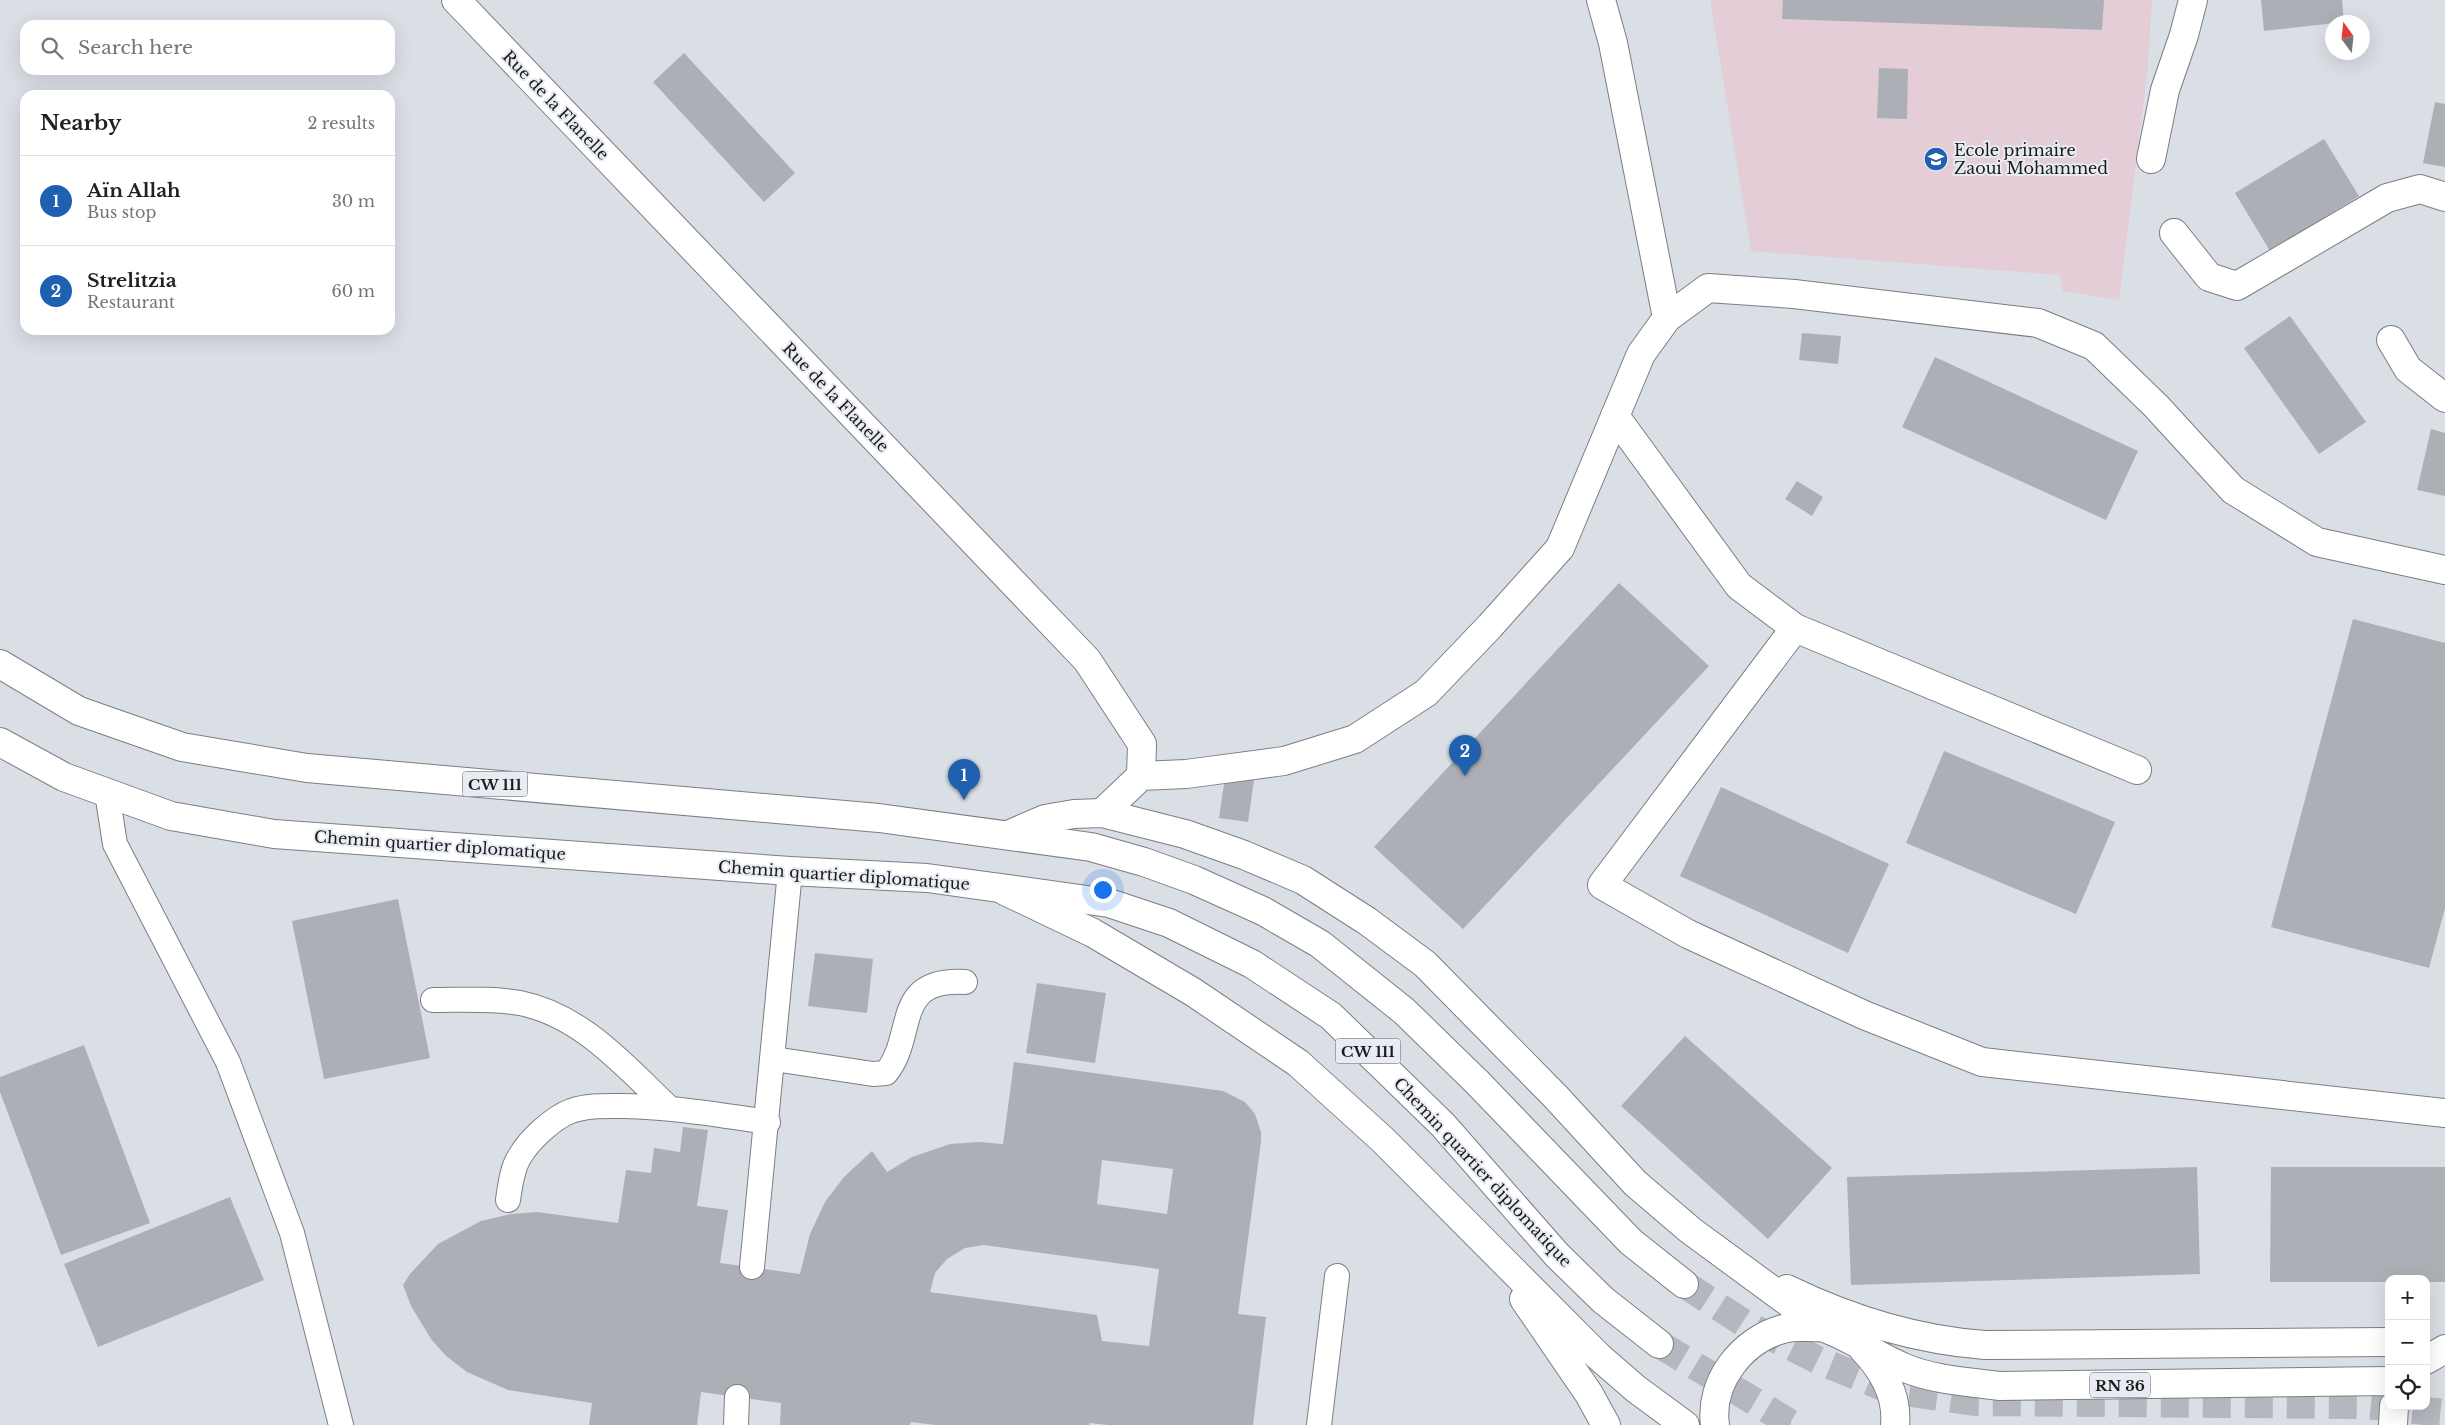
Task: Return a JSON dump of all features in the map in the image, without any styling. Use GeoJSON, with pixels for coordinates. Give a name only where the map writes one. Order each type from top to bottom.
{"type":"FeatureCollection","features":[{"type":"Feature","properties":{"kind":"main road","name":"Rue de la Flanelle"},"geometry":{"type":"LineString","coordinates":[[456,0],[1087,660],[1142,744],[1141,776]]}},
{"type":"Feature","properties":{"kind":"main road"},"geometry":{"type":"LineString","coordinates":[[1601,0],[1613,43],[1667,318]]}},
{"type":"Feature","properties":{"kind":"main road"},"geometry":{"type":"LineString","coordinates":[[2151,159],[2165,90],[2184,35],[2193,0]]}},
{"type":"Feature","properties":{"kind":"main road"},"geometry":{"type":"LineString","coordinates":[[2174,233],[2209,277],[2237,286],[2387,198],[2420,189],[2445,197]]}},
{"type":"Feature","properties":{"kind":"main road"},"geometry":{"type":"LineString","coordinates":[[1102,813],[1141,776],[1186,774],[1284,761],[1355,739],[1426,693],[1490,626],[1560,548],[1642,354],[1667,318],[1708,288],[1794,294],[2038,323],[2094,346],[2156,406],[2233,490],[2318,542],[2445,570]]}},
{"type":"Feature","properties":{"kind":"main road"},"geometry":{"type":"LineString","coordinates":[[2391,340],[2408,369],[2445,398]]}},
{"type":"Feature","properties":{"kind":"main road"},"geometry":{"type":"LineString","coordinates":[[1615,416],[1739,586],[1795,628],[2137,770]]}},
{"type":"Feature","properties":{"kind":"main road"},"geometry":{"type":"LineString","coordinates":[[1795,628],[1602,886],[1688,934],[1846,1007],[1982,1062],[2445,1113]]}},
{"type":"Feature","properties":{"kind":"main road","name":"CW 111"},"geometry":{"type":"LineString","coordinates":[[0,664],[79,711],[182,747],[307,768],[879,818],[1008,835]]}},
{"type":"Feature","properties":{"kind":"main road","name":"Chemin quartier diplomatique"},"geometry":{"type":"LineString","coordinates":[[0,742],[64,777],[172,816],[274,834],[927,878],[1109,903],[1169,923],[1252,964],[1331,1016],[1443,1125],[1557,1255],[1603,1300],[1660,1344]]}},
{"type":"Feature","properties":{"kind":"main road"},"geometry":{"type":"LineString","coordinates":[[1008,835],[1045,819],[1074,814],[1102,813],[1185,834],[1303,880],[1366,921],[1425,964],[1555,1096],[1635,1183],[1690,1230],[1822,1328]]}},
{"type":"Feature","properties":{"kind":"main road"},"geometry":{"type":"LineString","coordinates":[[1008,835],[1091,847],[1144,862],[1194,880],[1263,911],[1320,944],[1404,1011],[1477,1082],[1631,1242],[1684,1284]]}},
{"type":"Feature","properties":{"kind":"main road"},"geometry":{"type":"LineString","coordinates":[[997,888],[1110,943],[1193,992],[1298,1063],[1383,1140],[1598,1356],[1636,1389],[1685,1425]]}},
{"type":"Feature","properties":{"kind":"main road"},"geometry":{"type":"LineString","coordinates":[[1487,1244],[1589,1394],[1606,1425]]}},
{"type":"Feature","properties":{"kind":"main road"},"geometry":{"type":"LineString","coordinates":[[1738,1265],[1798,1295],[1873,1323],[1908,1334],[1944,1342],[1985,1346],[2385,1342]]}},
{"type":"Feature","properties":{"kind":"main road"},"geometry":{"type":"LineString","coordinates":[[1715,1425],[1713,1412],[1724,1375],[1748,1345],[1784,1328],[1822,1328],[1840,1333],[1859,1344],[1878,1365],[1891,1390],[1895,1425]]}},
{"type":"Feature","properties":{"kind":"main road"},"geometry":{"type":"LineString","coordinates":[[2430,1343],[2445,1343]]}},
{"type":"Feature","properties":{"kind":"main road","name":"RN 36"},"geometry":{"type":"LineString","coordinates":[[1859,1344],[1906,1369],[1950,1379],[2000,1386],[2385,1381]]}},
{"type":"Feature","properties":{"kind":"main road"},"geometry":{"type":"LineString","coordinates":[[2430,1358],[2445,1349]]}},
{"type":"Feature","properties":{"kind":"main road"},"geometry":{"type":"LineString","coordinates":[[2393,1425],[2394,1410]]}},
{"type":"Feature","properties":{"kind":"lane"},"geometry":{"type":"LineString","coordinates":[[108,792],[115,844],[228,1062],[292,1233],[341,1425]]}},
{"type":"Feature","properties":{"kind":"lane"},"geometry":{"type":"LineString","coordinates":[[752,1267],[768,1122],[790,870]]}},
{"type":"Feature","properties":{"kind":"lane"},"geometry":{"type":"LineString","coordinates":[[774,1059],[873,1074],[886,1073],[895,1063],[909,1010],[919,995],[929,988],[946,981],[965,982]]}},
{"type":"Feature","properties":{"kind":"lane"},"geometry":{"type":"LineString","coordinates":[[433,1000],[485,1000],[521,1004],[549,1012],[583,1030],[618,1059],[668,1107]]}},
{"type":"Feature","properties":{"kind":"lane"},"geometry":{"type":"LineString","coordinates":[[508,1200],[511,1179],[519,1156],[533,1140],[554,1122],[571,1111],[597,1106],[668,1107],[768,1122]]}},
{"type":"Feature","properties":{"kind":"lane"},"geometry":{"type":"LineString","coordinates":[[1319,1425],[1337,1276]]}},
{"type":"Feature","properties":{"kind":"lane"},"geometry":{"type":"LineString","coordinates":[[736,1425],[737,1397]]}},
{"type":"Feature","properties":{"kind":"shaded area","name":"Ecole primaire Zaoui Mohammed"},"geometry":{"type":"Polygon","coordinates":[[[1710,0],[2152,0],[2148,67],[2119,300],[2063,291],[2060,275],[1751,251],[1710,0]]]}},
{"type":"Feature","properties":{"kind":"building"},"geometry":{"type":"Polygon","coordinates":[[[1783,0],[2104,0],[2102,30],[1782,19],[1783,0]]]}},
{"type":"Feature","properties":{"kind":"building"},"geometry":{"type":"Polygon","coordinates":[[[2261,0],[2342,0],[2343,15],[2325,15],[2325,24],[2264,31],[2261,0]]]}},
{"type":"Feature","properties":{"kind":"building"},"geometry":{"type":"Polygon","coordinates":[[[684,53],[795,173],[764,202],[653,82],[684,53]]]}},
{"type":"Feature","properties":{"kind":"building"},"geometry":{"type":"Polygon","coordinates":[[[1879,68],[1908,69],[1907,119],[1877,118],[1879,68]]]}},
{"type":"Feature","properties":{"kind":"building"},"geometry":{"type":"Polygon","coordinates":[[[2435,102],[2445,104],[2445,167],[2423,163],[2435,102]]]}},
{"type":"Feature","properties":{"kind":"building"},"geometry":{"type":"Polygon","coordinates":[[[2324,139],[2359,196],[2270,251],[2235,193],[2324,139]]]}},
{"type":"Feature","properties":{"kind":"building"},"geometry":{"type":"Polygon","coordinates":[[[2290,316],[2366,422],[2319,454],[2244,348],[2290,316]]]}},
{"type":"Feature","properties":{"kind":"building"},"geometry":{"type":"Polygon","coordinates":[[[1802,333],[1841,336],[1838,364],[1799,360],[1802,333]]]}},
{"type":"Feature","properties":{"kind":"building"},"geometry":{"type":"Polygon","coordinates":[[[1935,357],[2138,451],[2106,520],[1902,427],[1935,357]]]}},
{"type":"Feature","properties":{"kind":"building"},"geometry":{"type":"Polygon","coordinates":[[[2431,429],[2445,433],[2445,496],[2417,490],[2431,429]]]}},
{"type":"Feature","properties":{"kind":"building"},"geometry":{"type":"Polygon","coordinates":[[[1797,481],[1823,497],[1812,516],[1785,499],[1797,481]]]}},
{"type":"Feature","properties":{"kind":"building"},"geometry":{"type":"Polygon","coordinates":[[[1619,583],[1709,666],[1463,929],[1374,847],[1619,583]]]}},
{"type":"Feature","properties":{"kind":"building"},"geometry":{"type":"Polygon","coordinates":[[[2353,619],[2445,643],[2445,908],[2429,968],[2271,927],[2353,619]]]}},
{"type":"Feature","properties":{"kind":"building"},"geometry":{"type":"Polygon","coordinates":[[[1944,751],[2115,822],[2076,914],[1906,843],[1944,751]]]}},
{"type":"Feature","properties":{"kind":"building"},"geometry":{"type":"Polygon","coordinates":[[[1225,777],[1254,780],[1248,822],[1219,818],[1225,777]]]}},
{"type":"Feature","properties":{"kind":"building"},"geometry":{"type":"Polygon","coordinates":[[[1721,787],[1889,864],[1848,953],[1680,876],[1721,787]]]}},
{"type":"Feature","properties":{"kind":"building"},"geometry":{"type":"Polygon","coordinates":[[[398,899],[430,1058],[324,1079],[292,921],[398,899]]]}},
{"type":"Feature","properties":{"kind":"building"},"geometry":{"type":"Polygon","coordinates":[[[815,953],[873,959],[867,1013],[808,1006],[815,953]]]}},
{"type":"Feature","properties":{"kind":"building"},"geometry":{"type":"Polygon","coordinates":[[[1037,983],[1106,993],[1095,1063],[1026,1053],[1037,983]]]}},
{"type":"Feature","properties":{"kind":"building"},"geometry":{"type":"Polygon","coordinates":[[[1685,1036],[1832,1168],[1768,1239],[1621,1106],[1685,1036]]]}},
{"type":"Feature","properties":{"kind":"building"},"geometry":{"type":"Polygon","coordinates":[[[84,1045],[150,1223],[61,1255],[0,1092],[0,1077],[84,1045]]]}},
{"type":"Feature","properties":{"kind":"building"},"geometry":{"type":"Polygon","coordinates":[[[1014,1062],[1223,1091],[1245,1102],[1255,1114],[1261,1132],[1261,1142],[1238,1314],[1266,1317],[1253,1425],[1108,1425],[1090,1423],[1089,1425],[935,1425],[911,1422],[910,1425],[780,1425],[781,1403],[701,1392],[697,1425],[589,1425],[592,1403],[508,1390],[467,1372],[446,1356],[431,1339],[411,1306],[403,1285],[410,1274],[438,1244],[481,1221],[511,1214],[537,1212],[618,1223],[626,1170],[651,1173],[654,1148],[680,1152],[683,1127],[708,1130],[697,1206],[728,1210],[720,1263],[800,1274],[810,1234],[825,1202],[844,1177],[872,1151],[887,1172],[912,1157],[950,1144],[979,1142],[1003,1144],[1014,1062]],[[1102,1160],[1097,1204],[1167,1214],[1173,1169],[1102,1160]],[[984,1245],[965,1248],[947,1259],[935,1273],[930,1292],[1097,1315],[1102,1341],[1149,1346],[1159,1269],[984,1245]]]}},
{"type":"Feature","properties":{"kind":"building"},"geometry":{"type":"Polygon","coordinates":[[[2197,1167],[2200,1274],[1851,1285],[1847,1177],[2197,1167]]]}},
{"type":"Feature","properties":{"kind":"building"},"geometry":{"type":"Polygon","coordinates":[[[2271,1167],[2445,1167],[2445,1282],[2430,1282],[2430,1275],[2385,1275],[2385,1282],[2270,1282],[2271,1167]]]}},
{"type":"Feature","properties":{"kind":"building"},"geometry":{"type":"Polygon","coordinates":[[[230,1197],[264,1280],[98,1347],[64,1264],[230,1197]]]}},
{"type":"Feature","properties":{"kind":"tunnel"},"geometry":{"type":"LineString","coordinates":[[1684,1284],[1747,1325],[1818,1360],[1890,1390],[1975,1402],[2364,1405],[2445,1413]]}},
{"type":"Feature","properties":{"kind":"tunnel"},"geometry":{"type":"LineString","coordinates":[[1659,1344],[1790,1423],[1798,1425]]}},
{"type":"Feature","properties":{"kind":"place","name":"Ecole primaire Zaoui Mohammed"},"geometry":{"type":"Point","coordinates":[1936,159]}},
{"type":"Feature","properties":{"kind":"place","name":"Strelitzia"},"geometry":{"type":"Point","coordinates":[1465,776]}},
{"type":"Feature","properties":{"kind":"place","name":"Aïn Allah"},"geometry":{"type":"Point","coordinates":[964,800]}}]}
